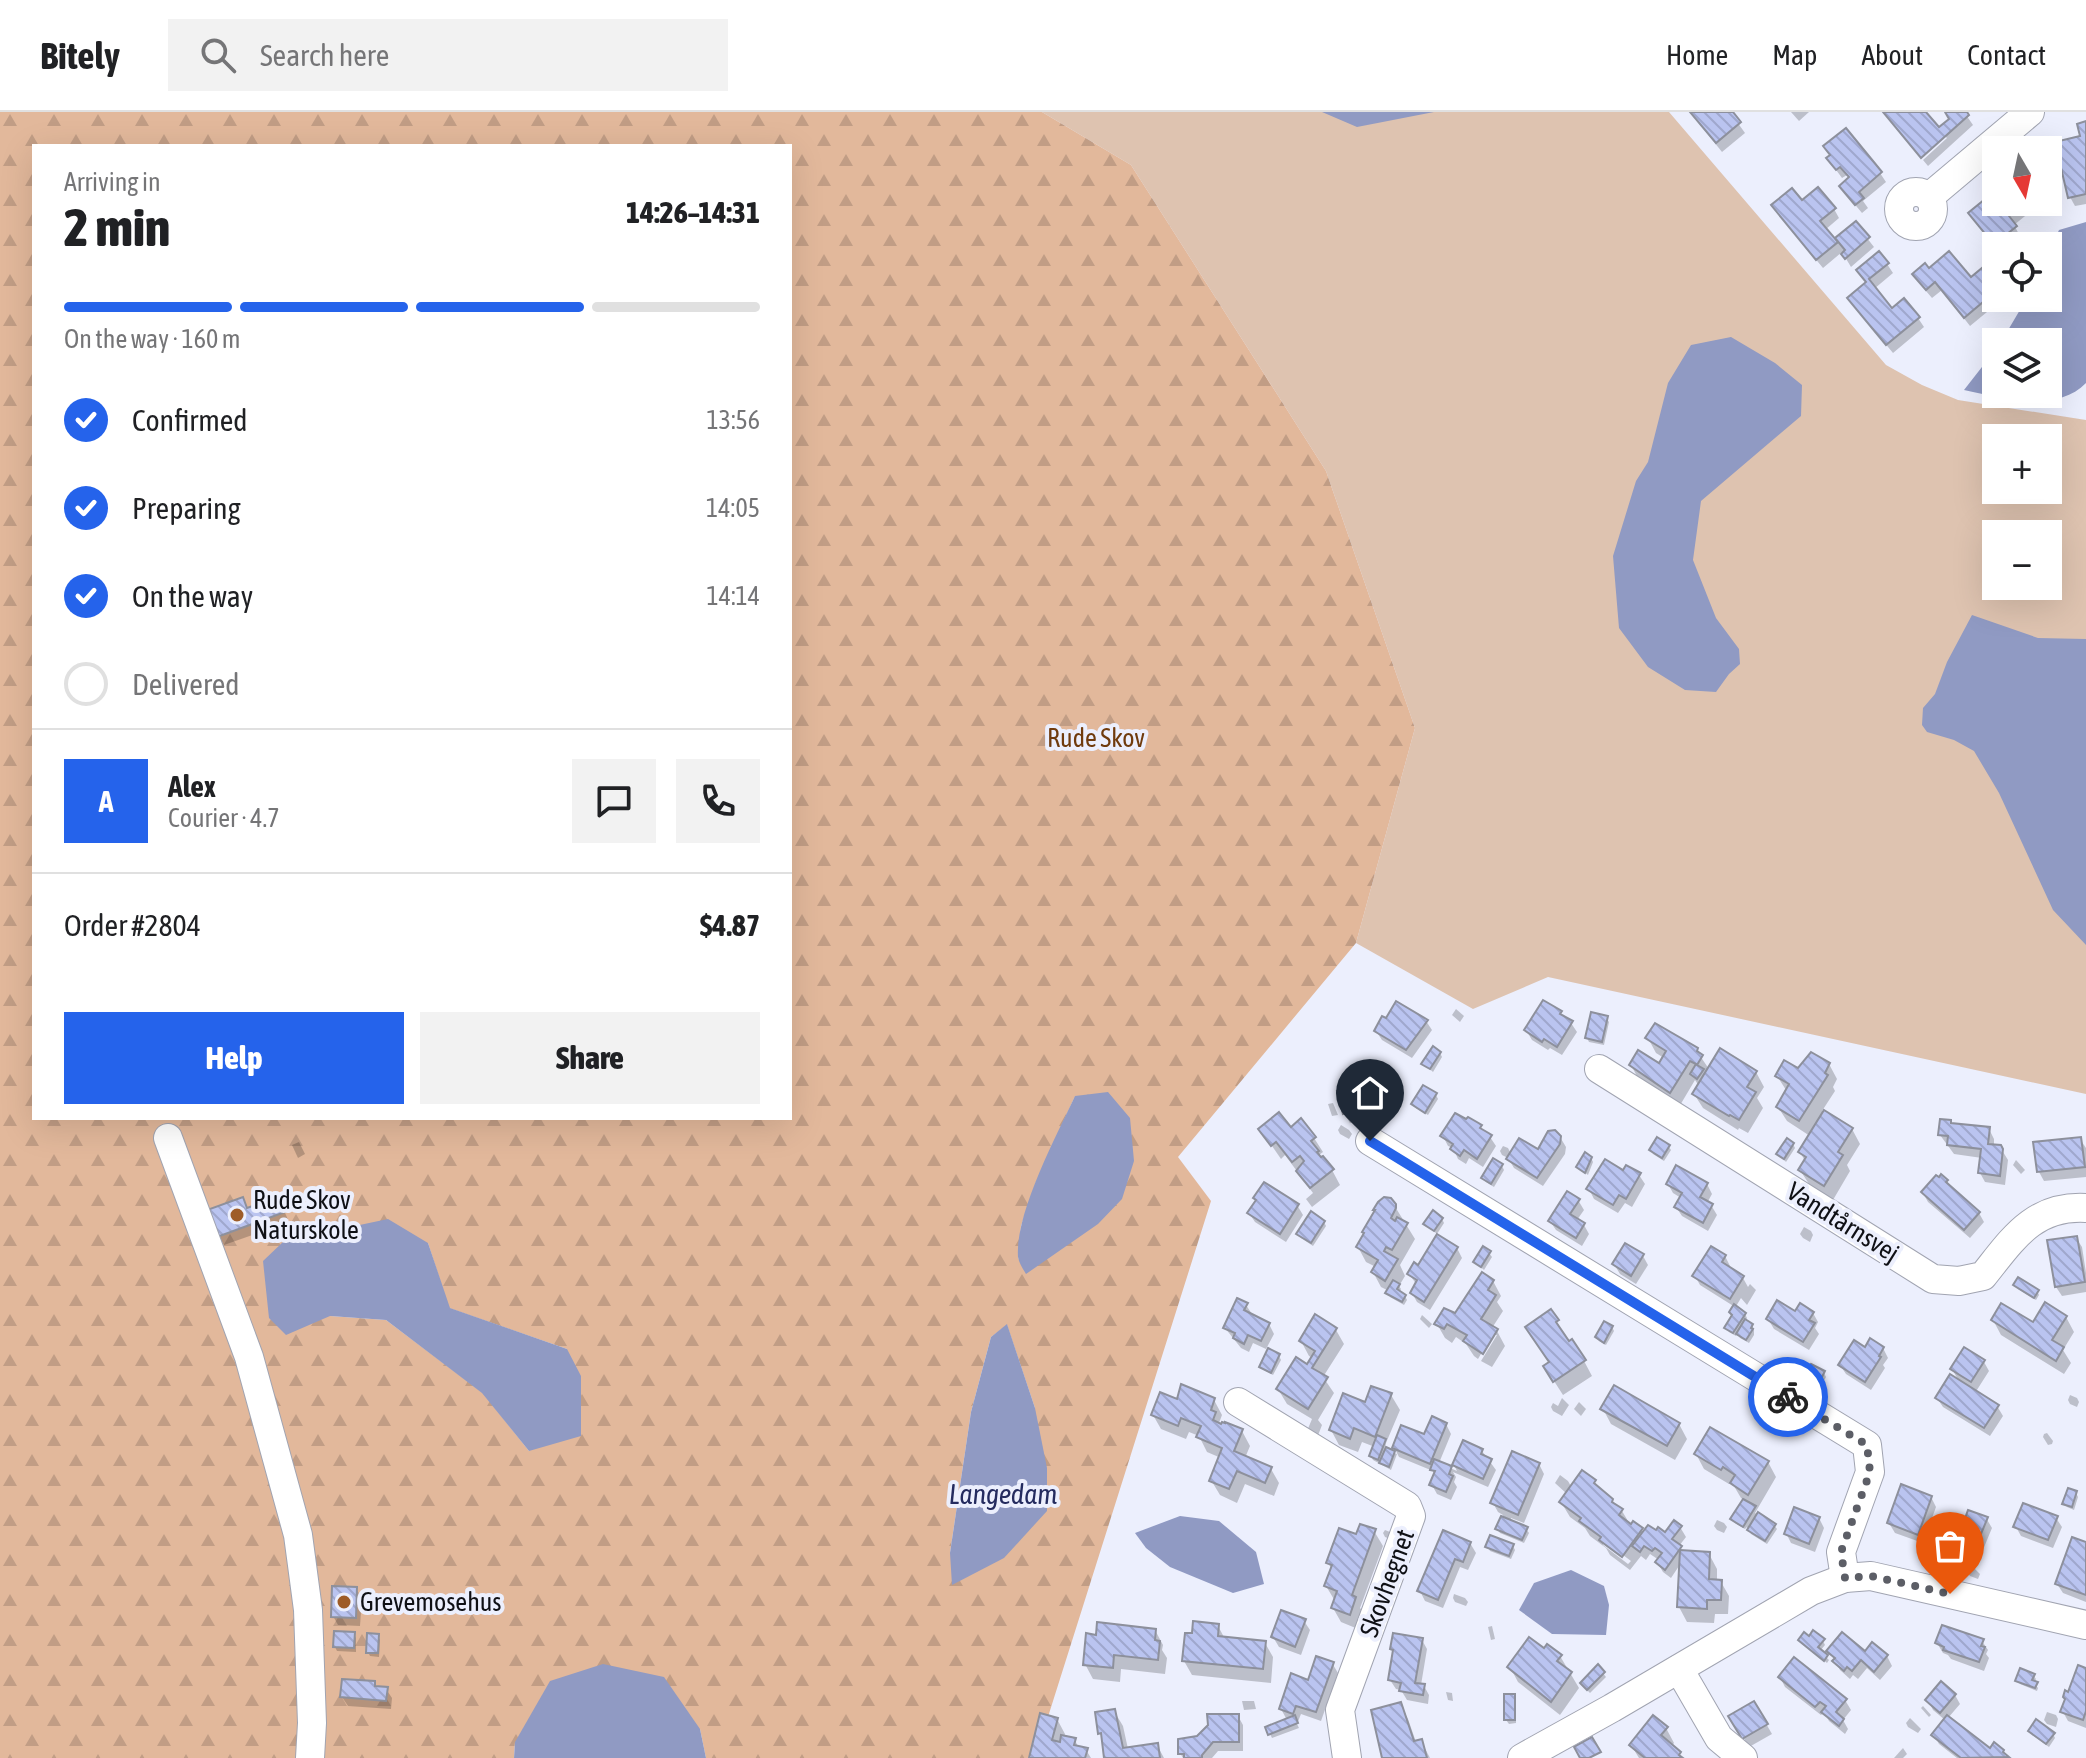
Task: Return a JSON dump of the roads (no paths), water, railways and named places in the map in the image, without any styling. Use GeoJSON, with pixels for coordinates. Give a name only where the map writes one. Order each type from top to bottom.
{"type":"FeatureCollection","features":[{"type":"Feature","properties":{"kind":"street"},"geometry":{"type":"LineString","coordinates":[[1929,197],[2030,112]]}},
{"type":"Feature","properties":{"kind":"street","name":"Vandtårnsvej"},"geometry":{"type":"LineString","coordinates":[[1599,1069],[1933,1279],[1959,1281],[1983,1276],[2020,1231],[2043,1216],[2086,1208]]}},
{"type":"Feature","properties":{"kind":"street"},"geometry":{"type":"LineString","coordinates":[[168,1138],[249,1357],[298,1535],[308,1610],[312,1723],[310,1758]]}},
{"type":"Feature","properties":{"kind":"street"},"geometry":{"type":"LineString","coordinates":[[1370,1141],[1867,1445],[1870,1472],[1841,1552],[1845,1578]]}},
{"type":"Feature","properties":{"kind":"street","name":"Skovhegnet"},"geometry":{"type":"LineString","coordinates":[[1238,1402],[1407,1506],[1411,1516],[1340,1710],[1347,1758]]}},
{"type":"Feature","properties":{"kind":"street"},"geometry":{"type":"LineString","coordinates":[[1522,1758],[1811,1591],[1845,1578],[1871,1576],[2086,1625]]}},
{"type":"Feature","properties":{"kind":"street"},"geometry":{"type":"LineString","coordinates":[[1679,1669],[1719,1738],[1743,1758]]}},
{"type":"Feature","properties":{"kind":"water"},"geometry":{"type":"Polygon","coordinates":[[[1322,112],[1434,112],[1357,127],[1322,112]]]}},
{"type":"Feature","properties":{"kind":"water"},"geometry":{"type":"Polygon","coordinates":[[[2086,222],[2086,383],[2074,393],[2062,397],[2062,328],[2009,328],[2019,312],[2062,312],[2062,232],[2059,230],[2086,222]]]}},
{"type":"Feature","properties":{"kind":"water"},"geometry":{"type":"Polygon","coordinates":[[[1731,337],[1775,363],[1802,385],[1801,416],[1701,501],[1693,560],[1716,618],[1739,649],[1740,664],[1716,692],[1685,690],[1648,667],[1619,628],[1613,556],[1636,481],[1648,462],[1668,383],[1691,345],[1731,337]]]}},
{"type":"Feature","properties":{"kind":"water"},"geometry":{"type":"Polygon","coordinates":[[[1982,367],[1982,393],[1964,390],[1982,367]]]}},
{"type":"Feature","properties":{"kind":"water"},"geometry":{"type":"Polygon","coordinates":[[[1972,615],[2038,638],[2086,639],[2086,945],[2053,910],[1999,793],[1974,751],[1954,740],[1927,732],[1922,725],[1923,708],[1935,694],[1947,662],[1972,615]]]}},
{"type":"Feature","properties":{"kind":"water"},"geometry":{"type":"Polygon","coordinates":[[[1108,1092],[1130,1118],[1134,1161],[1122,1199],[1098,1224],[1026,1274],[1018,1257],[1019,1239],[1030,1198],[1048,1153],[1075,1096],[1108,1092]]]}},
{"type":"Feature","properties":{"kind":"water"},"geometry":{"type":"Polygon","coordinates":[[[388,1219],[428,1243],[450,1308],[567,1349],[581,1376],[581,1436],[529,1451],[482,1393],[386,1320],[330,1316],[286,1335],[269,1318],[263,1261],[284,1241],[388,1219]]]}},
{"type":"Feature","properties":{"kind":"water","name":"Langedam"},"geometry":{"type":"Polygon","coordinates":[[[1007,1324],[1035,1408],[1047,1468],[1047,1511],[1004,1558],[952,1585],[950,1553],[971,1412],[991,1337],[1007,1324]]]}},
{"type":"Feature","properties":{"kind":"water"},"geometry":{"type":"Polygon","coordinates":[[[1180,1516],[1219,1521],[1256,1552],[1264,1584],[1233,1593],[1170,1567],[1146,1548],[1135,1533],[1180,1516]]]}},
{"type":"Feature","properties":{"kind":"water"},"geometry":{"type":"Polygon","coordinates":[[[1571,1570],[1604,1586],[1609,1605],[1606,1635],[1552,1634],[1519,1610],[1534,1583],[1571,1570]]]}},
{"type":"Feature","properties":{"kind":"water"},"geometry":{"type":"Polygon","coordinates":[[[603,1664],[664,1677],[700,1729],[706,1758],[514,1758],[515,1742],[550,1681],[603,1664]]]}},
{"type":"Feature","properties":{"kind":"place","name":"Rude Skov Naturskole"},"geometry":{"type":"Point","coordinates":[237,1215]}},
{"type":"Feature","properties":{"kind":"place","name":"Grevemosehus"},"geometry":{"type":"Point","coordinates":[344,1602]}},
{"type":"Feature","properties":{"kind":"park label","name":"Rude Skov"},"geometry":{"type":"Point","coordinates":[1096,738]}}]}
